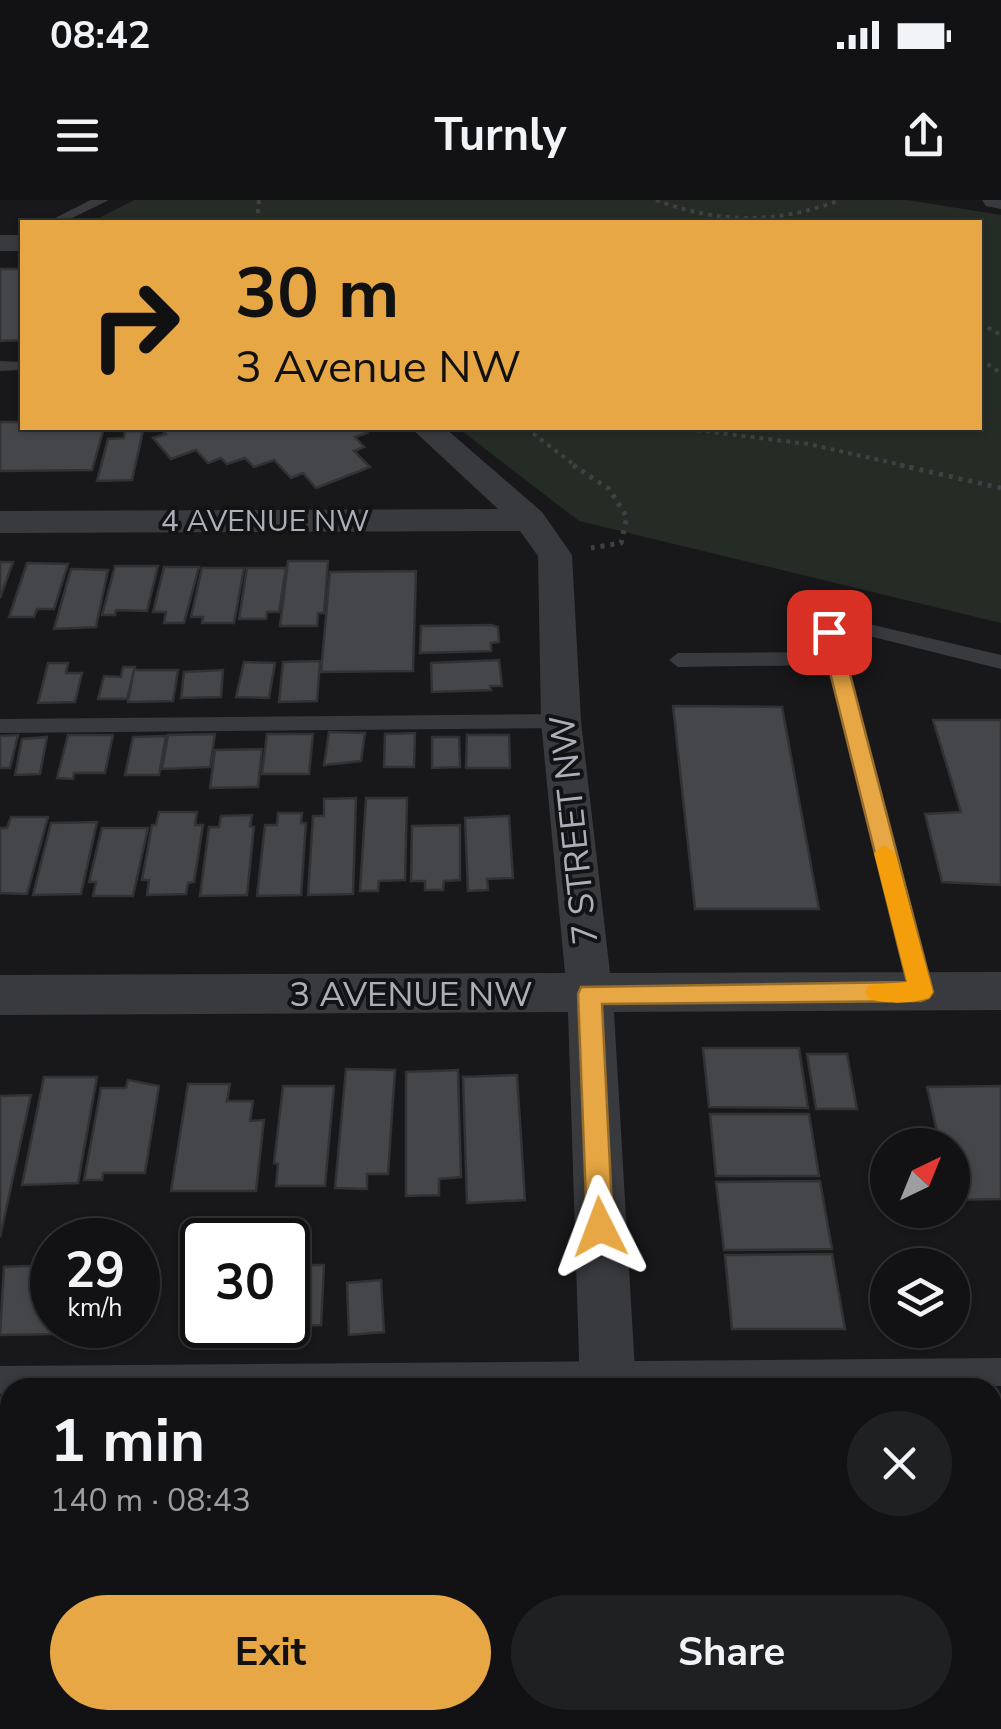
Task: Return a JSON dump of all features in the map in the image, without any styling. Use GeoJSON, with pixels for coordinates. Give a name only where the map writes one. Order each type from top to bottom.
{"type":"FeatureCollection","features":[{"type":"Feature","properties":{"kind":"street"},"geometry":{"type":"LineString","coordinates":[[429,430],[542,537]]}},
{"type":"Feature","properties":{"kind":"street","name":"4 AVENUE NW"},"geometry":{"type":"LineString","coordinates":[[0,522],[542,537]]}},
{"type":"Feature","properties":{"kind":"street","name":"7 STREET NW"},"geometry":{"type":"LineString","coordinates":[[542,537],[590,994],[607,1378]]}},
{"type":"Feature","properties":{"kind":"street","name":"3 AVENUE NW"},"geometry":{"type":"LineString","coordinates":[[0,994],[1001,991]]}},
{"type":"Feature","properties":{"kind":"lane"},"geometry":{"type":"LineString","coordinates":[[58,220],[102,200]]}},
{"type":"Feature","properties":{"kind":"lane"},"geometry":{"type":"LineString","coordinates":[[921,992],[829,632],[868,630],[1001,662]]}},
{"type":"Feature","properties":{"kind":"lane"},"geometry":{"type":"LineString","coordinates":[[678,660],[836,658]]}},
{"type":"Feature","properties":{"kind":"lane"},"geometry":{"type":"LineString","coordinates":[[0,726],[561,721]]}},
{"type":"Feature","properties":{"kind":"lane"},"geometry":{"type":"LineString","coordinates":[[706,1378],[1001,1372]]}},
{"type":"Feature","properties":{"kind":"path"},"geometry":{"type":"LineString","coordinates":[[656,200],[702,216],[733,220]]}},
{"type":"Feature","properties":{"kind":"path"},"geometry":{"type":"LineString","coordinates":[[791,220],[840,200]]}},
{"type":"Feature","properties":{"kind":"path"},"geometry":{"type":"LineString","coordinates":[[528,430],[609,489],[627,517],[621,543],[542,537]]}},
{"type":"Feature","properties":{"kind":"path"},"geometry":{"type":"LineString","coordinates":[[694,430],[808,444],[1001,488]]}},
{"type":"Feature","properties":{"kind":"shaded area"},"geometry":{"type":"Polygon","coordinates":[[[134,200],[907,200],[1001,215],[1001,623],[579,521],[461,430],[982,430],[982,220],[95,220],[134,200]]]}},
{"type":"Feature","properties":{"kind":"building"},"geometry":{"type":"Polygon","coordinates":[[[0,269],[20,269],[20,340],[0,341],[0,269]]]}},
{"type":"Feature","properties":{"kind":"building"},"geometry":{"type":"Polygon","coordinates":[[[0,422],[20,422],[20,430],[103,430],[92,470],[0,471],[0,422]]]}},
{"type":"Feature","properties":{"kind":"building"},"geometry":{"type":"Polygon","coordinates":[[[162,430],[363,430],[367,433],[355,437],[364,447],[354,451],[370,467],[316,488],[303,473],[291,478],[274,460],[254,467],[245,458],[227,464],[221,458],[208,463],[196,450],[171,459],[153,438],[166,434],[162,430]]]}},
{"type":"Feature","properties":{"kind":"building"},"geometry":{"type":"Polygon","coordinates":[[[125,431],[143,431],[132,480],[97,481],[108,439],[124,438],[125,431]]]}},
{"type":"Feature","properties":{"kind":"building"},"geometry":{"type":"Polygon","coordinates":[[[288,561],[328,561],[324,613],[318,613],[317,626],[280,626],[288,561]]]}},
{"type":"Feature","properties":{"kind":"building"},"geometry":{"type":"Polygon","coordinates":[[[0,562],[13,562],[0,598],[0,562]]]}},
{"type":"Feature","properties":{"kind":"building"},"geometry":{"type":"Polygon","coordinates":[[[27,563],[68,564],[54,609],[37,609],[34,617],[9,617],[27,563]]]}},
{"type":"Feature","properties":{"kind":"building"},"geometry":{"type":"Polygon","coordinates":[[[115,566],[158,566],[147,611],[116,610],[115,615],[102,615],[115,566]]]}},
{"type":"Feature","properties":{"kind":"building"},"geometry":{"type":"Polygon","coordinates":[[[164,567],[199,567],[184,623],[164,623],[166,612],[153,612],[164,567]]]}},
{"type":"Feature","properties":{"kind":"building"},"geometry":{"type":"Polygon","coordinates":[[[202,568],[244,568],[234,623],[202,623],[203,617],[191,617],[202,568]]]}},
{"type":"Feature","properties":{"kind":"building"},"geometry":{"type":"Polygon","coordinates":[[[247,568],[286,568],[279,612],[267,612],[266,619],[239,619],[247,568]]]}},
{"type":"Feature","properties":{"kind":"building"},"geometry":{"type":"Polygon","coordinates":[[[71,569],[108,570],[96,627],[54,629],[71,569]]]}},
{"type":"Feature","properties":{"kind":"building"},"geometry":{"type":"Polygon","coordinates":[[[416,571],[413,671],[321,672],[330,572],[416,571]]]}},
{"type":"Feature","properties":{"kind":"building"},"geometry":{"type":"Polygon","coordinates":[[[421,626],[498,627],[499,642],[491,643],[491,651],[420,653],[421,626]]]}},
{"type":"Feature","properties":{"kind":"building"},"geometry":{"type":"Polygon","coordinates":[[[499,660],[502,686],[490,686],[491,690],[432,692],[431,663],[499,660]]]}},
{"type":"Feature","properties":{"kind":"building"},"geometry":{"type":"Polygon","coordinates":[[[320,661],[317,701],[279,702],[283,662],[320,661]]]}},
{"type":"Feature","properties":{"kind":"building"},"geometry":{"type":"Polygon","coordinates":[[[244,662],[275,663],[269,698],[236,697],[244,662]]]}},
{"type":"Feature","properties":{"kind":"building"},"geometry":{"type":"Polygon","coordinates":[[[48,663],[68,663],[66,673],[82,673],[75,702],[38,703],[48,663]]]}},
{"type":"Feature","properties":{"kind":"building"},"geometry":{"type":"Polygon","coordinates":[[[123,667],[135,667],[127,699],[98,699],[104,676],[121,677],[123,667]]]}},
{"type":"Feature","properties":{"kind":"building"},"geometry":{"type":"Polygon","coordinates":[[[134,670],[178,670],[173,701],[128,702],[134,670]]]}},
{"type":"Feature","properties":{"kind":"building"},"geometry":{"type":"Polygon","coordinates":[[[223,670],[221,697],[181,698],[184,672],[223,670]]]}},
{"type":"Feature","properties":{"kind":"building"},"geometry":{"type":"Polygon","coordinates":[[[673,706],[782,707],[819,909],[695,909],[673,706]]]}},
{"type":"Feature","properties":{"kind":"building"},"geometry":{"type":"Polygon","coordinates":[[[933,720],[1001,720],[1001,885],[942,882],[925,814],[961,812],[933,720]]]}},
{"type":"Feature","properties":{"kind":"building"},"geometry":{"type":"Polygon","coordinates":[[[329,732],[365,733],[361,761],[324,765],[329,732]]]}},
{"type":"Feature","properties":{"kind":"building"},"geometry":{"type":"Polygon","coordinates":[[[415,733],[414,767],[384,767],[385,734],[415,733]]]}},
{"type":"Feature","properties":{"kind":"building"},"geometry":{"type":"Polygon","coordinates":[[[215,734],[210,767],[162,769],[168,735],[215,734]]]}},
{"type":"Feature","properties":{"kind":"building"},"geometry":{"type":"Polygon","coordinates":[[[267,734],[313,734],[309,774],[262,774],[267,734]]]}},
{"type":"Feature","properties":{"kind":"building"},"geometry":{"type":"Polygon","coordinates":[[[18,735],[10,768],[0,768],[0,736],[18,735]]]}},
{"type":"Feature","properties":{"kind":"building"},"geometry":{"type":"Polygon","coordinates":[[[68,735],[113,735],[105,773],[74,773],[73,779],[57,778],[68,735]]]}},
{"type":"Feature","properties":{"kind":"building"},"geometry":{"type":"Polygon","coordinates":[[[467,735],[509,735],[510,768],[466,768],[467,735]]]}},
{"type":"Feature","properties":{"kind":"building"},"geometry":{"type":"Polygon","coordinates":[[[166,736],[159,775],[125,775],[133,737],[166,736]]]}},
{"type":"Feature","properties":{"kind":"building"},"geometry":{"type":"Polygon","coordinates":[[[47,737],[40,774],[15,775],[22,739],[47,737]]]}},
{"type":"Feature","properties":{"kind":"building"},"geometry":{"type":"Polygon","coordinates":[[[432,737],[459,737],[460,767],[432,768],[432,737]]]}},
{"type":"Feature","properties":{"kind":"building"},"geometry":{"type":"Polygon","coordinates":[[[262,749],[258,787],[210,788],[215,750],[262,749]]]}},
{"type":"Feature","properties":{"kind":"building"},"geometry":{"type":"Polygon","coordinates":[[[356,798],[353,894],[308,895],[313,816],[324,816],[324,799],[356,798]]]}},
{"type":"Feature","properties":{"kind":"building"},"geometry":{"type":"Polygon","coordinates":[[[366,798],[407,798],[405,880],[379,881],[378,891],[360,891],[366,798]]]}},
{"type":"Feature","properties":{"kind":"building"},"geometry":{"type":"Polygon","coordinates":[[[159,812],[197,812],[195,825],[203,825],[194,882],[188,883],[186,894],[147,895],[149,880],[142,880],[152,825],[156,825],[159,812]]]}},
{"type":"Feature","properties":{"kind":"building"},"geometry":{"type":"Polygon","coordinates":[[[278,813],[302,813],[301,823],[306,823],[301,895],[257,896],[265,825],[277,825],[278,813]]]}},
{"type":"Feature","properties":{"kind":"building"},"geometry":{"type":"Polygon","coordinates":[[[252,815],[247,895],[200,896],[209,827],[219,827],[221,816],[252,815]]]}},
{"type":"Feature","properties":{"kind":"building"},"geometry":{"type":"Polygon","coordinates":[[[509,816],[513,878],[487,879],[488,890],[468,891],[465,818],[509,816]]]}},
{"type":"Feature","properties":{"kind":"building"},"geometry":{"type":"Polygon","coordinates":[[[11,817],[48,817],[27,894],[0,893],[0,828],[7,828],[11,817]]]}},
{"type":"Feature","properties":{"kind":"building"},"geometry":{"type":"Polygon","coordinates":[[[97,822],[81,894],[33,895],[51,823],[97,822]]]}},
{"type":"Feature","properties":{"kind":"building"},"geometry":{"type":"Polygon","coordinates":[[[460,825],[460,880],[444,881],[443,890],[425,890],[425,881],[411,881],[412,826],[460,825]]]}},
{"type":"Feature","properties":{"kind":"building"},"geometry":{"type":"Polygon","coordinates":[[[102,828],[148,828],[133,896],[93,896],[96,882],[89,882],[102,828]]]}},
{"type":"Feature","properties":{"kind":"building"},"geometry":{"type":"Polygon","coordinates":[[[703,1048],[799,1048],[808,1108],[709,1107],[703,1048]]]}},
{"type":"Feature","properties":{"kind":"building"},"geometry":{"type":"Polygon","coordinates":[[[807,1054],[847,1054],[857,1109],[816,1109],[807,1054]]]}},
{"type":"Feature","properties":{"kind":"building"},"geometry":{"type":"Polygon","coordinates":[[[346,1069],[395,1070],[388,1174],[367,1174],[367,1189],[335,1188],[346,1069]]]}},
{"type":"Feature","properties":{"kind":"building"},"geometry":{"type":"Polygon","coordinates":[[[458,1070],[461,1177],[439,1179],[439,1195],[406,1196],[406,1072],[458,1070]]]}},
{"type":"Feature","properties":{"kind":"building"},"geometry":{"type":"Polygon","coordinates":[[[517,1075],[525,1200],[467,1203],[463,1077],[517,1075]]]}},
{"type":"Feature","properties":{"kind":"building"},"geometry":{"type":"Polygon","coordinates":[[[44,1077],[97,1077],[78,1183],[22,1185],[44,1077]]]}},
{"type":"Feature","properties":{"kind":"building"},"geometry":{"type":"Polygon","coordinates":[[[128,1080],[159,1086],[145,1173],[103,1173],[102,1180],[84,1180],[101,1088],[126,1088],[128,1080]]]}},
{"type":"Feature","properties":{"kind":"building"},"geometry":{"type":"Polygon","coordinates":[[[188,1084],[230,1084],[227,1101],[253,1101],[250,1121],[264,1120],[256,1191],[171,1191],[188,1084]]]}},
{"type":"Feature","properties":{"kind":"building"},"geometry":{"type":"Polygon","coordinates":[[[283,1086],[334,1086],[325,1186],[276,1186],[278,1164],[274,1163],[283,1086]]]}},
{"type":"Feature","properties":{"kind":"building"},"geometry":{"type":"Polygon","coordinates":[[[1001,1086],[1001,1199],[970,1200],[970,1128],[936,1128],[927,1087],[1001,1086]]]}},
{"type":"Feature","properties":{"kind":"building"},"geometry":{"type":"Polygon","coordinates":[[[31,1095],[0,1237],[0,1096],[31,1095]]]}},
{"type":"Feature","properties":{"kind":"building"},"geometry":{"type":"Polygon","coordinates":[[[710,1114],[809,1114],[819,1176],[716,1176],[710,1114]]]}},
{"type":"Feature","properties":{"kind":"building"},"geometry":{"type":"Polygon","coordinates":[[[820,1181],[832,1249],[724,1250],[716,1182],[820,1181]]]}},
{"type":"Feature","properties":{"kind":"building"},"geometry":{"type":"Polygon","coordinates":[[[832,1254],[845,1329],[732,1329],[725,1255],[832,1254]]]}},
{"type":"Feature","properties":{"kind":"building"},"geometry":{"type":"Polygon","coordinates":[[[310,1265],[324,1265],[321,1325],[310,1325],[310,1265]]]}},
{"type":"Feature","properties":{"kind":"building"},"geometry":{"type":"Polygon","coordinates":[[[30,1266],[30,1334],[0,1335],[4,1267],[30,1266]]]}},
{"type":"Feature","properties":{"kind":"building"},"geometry":{"type":"Polygon","coordinates":[[[381,1280],[384,1332],[349,1335],[347,1283],[381,1280]]]}},
{"type":"Feature","properties":{"kind":"slow traffic"},"geometry":{"type":"LineString","coordinates":[[877,992],[921,992],[884,853]]}},
{"type":"Feature","properties":{"kind":"route"},"geometry":{"type":"LineString","coordinates":[[600,1227],[590,994],[921,992],[829,632]]}}]}
